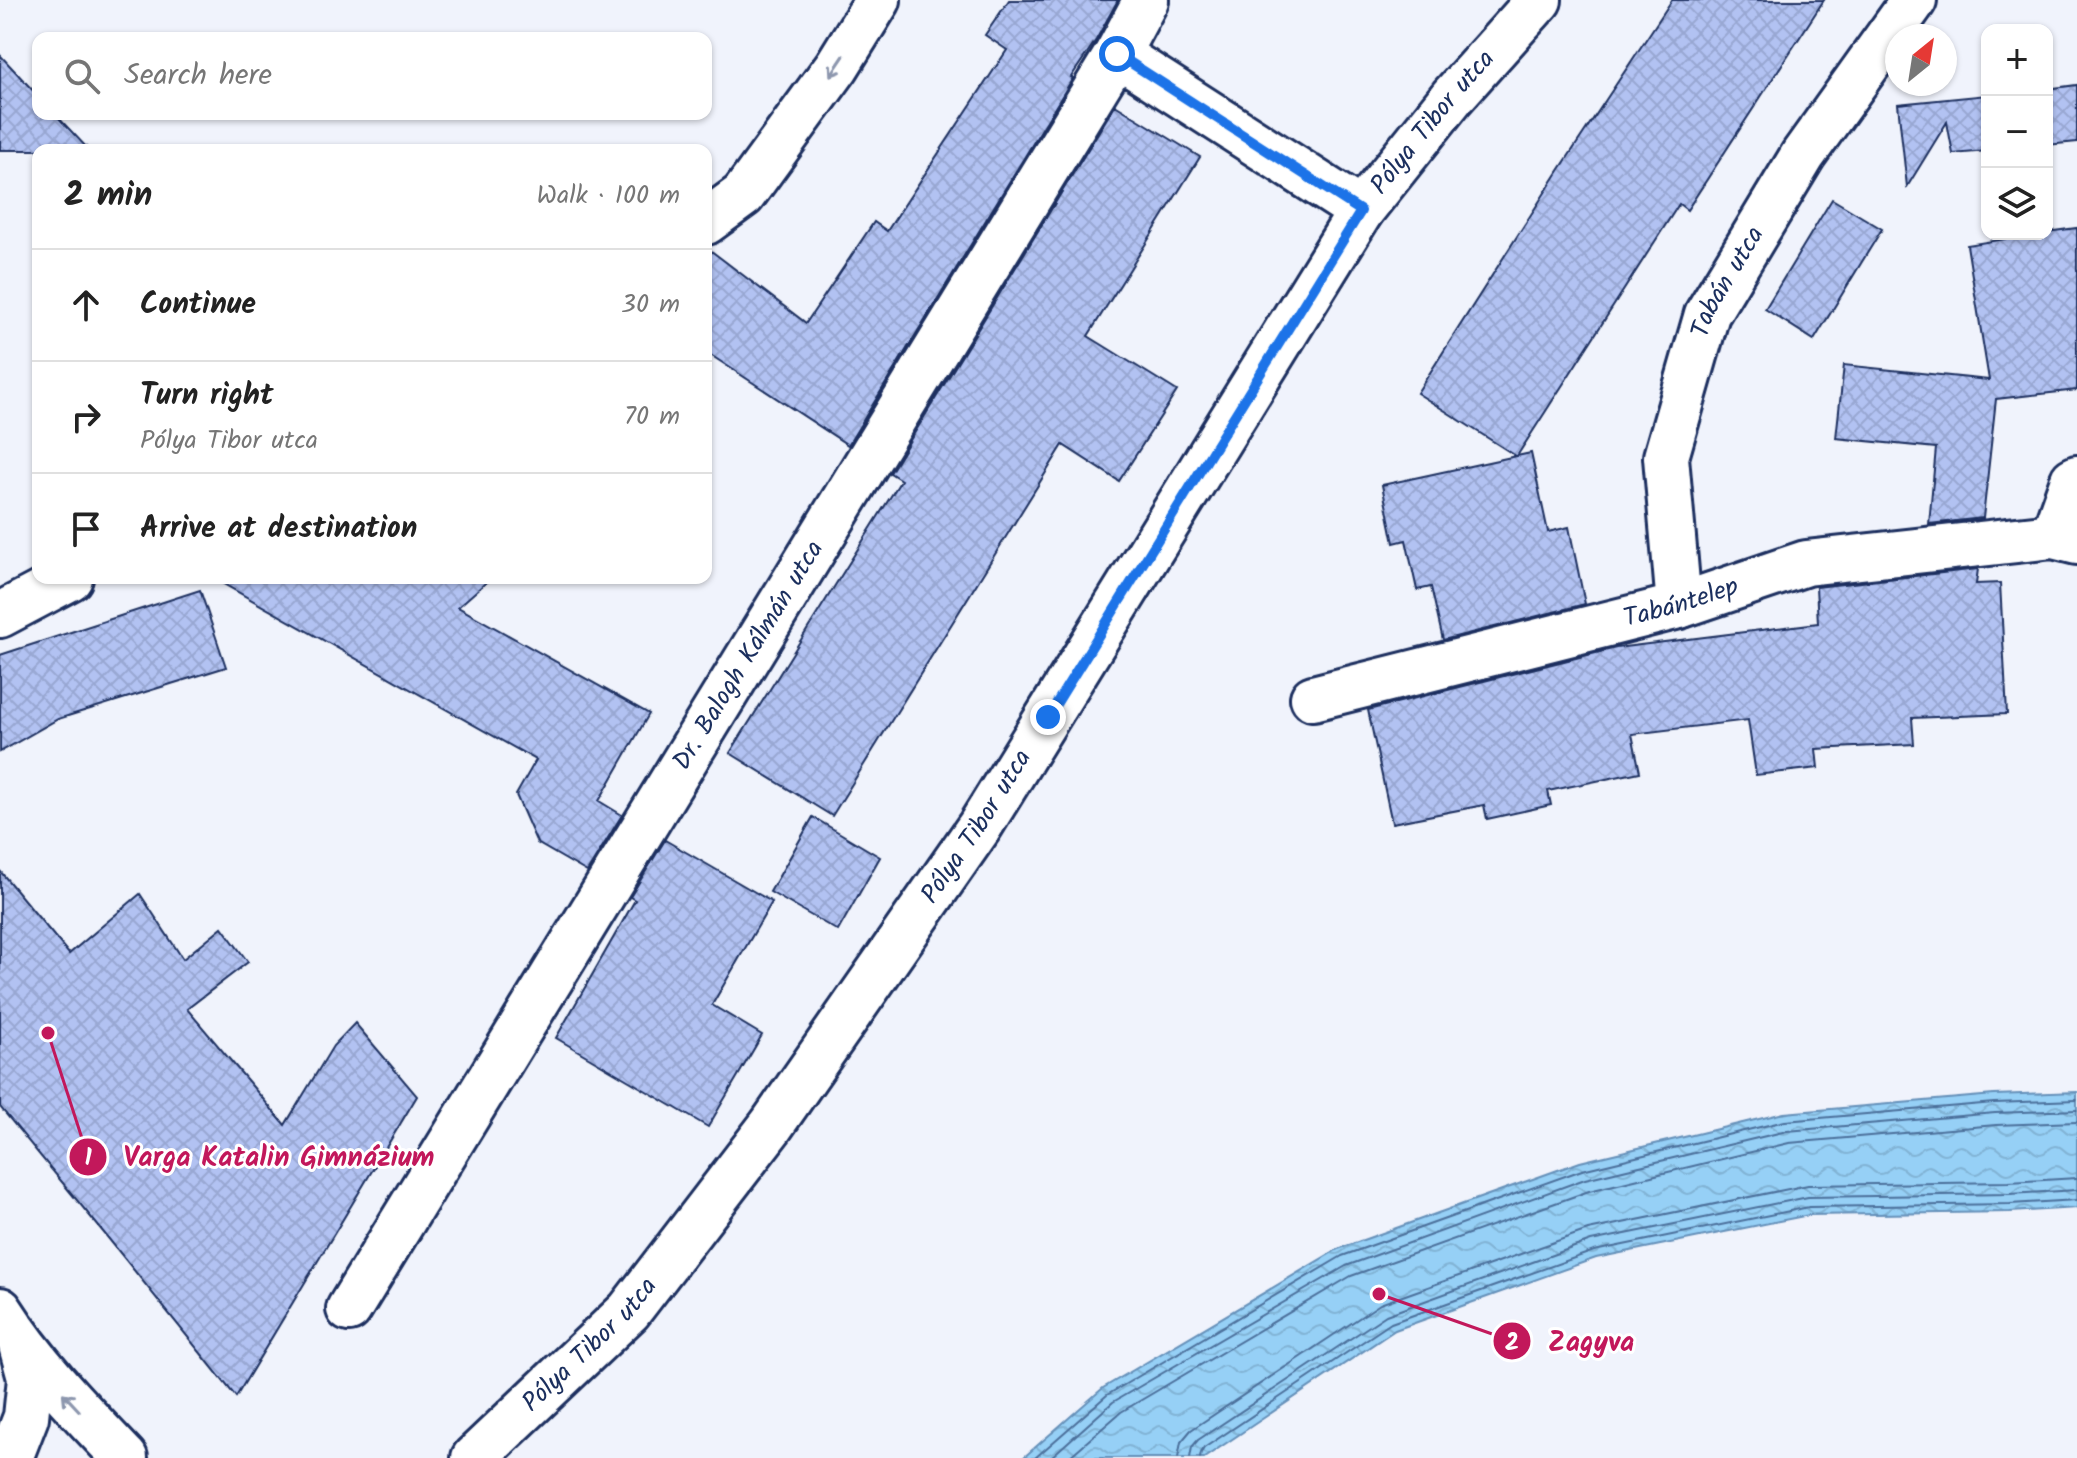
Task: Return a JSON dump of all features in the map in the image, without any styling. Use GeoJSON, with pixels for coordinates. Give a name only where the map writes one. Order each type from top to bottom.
{"type":"FeatureCollection","features":[{"type":"Feature","properties":{"kind":"street"},"geometry":{"type":"LineString","coordinates":[[712,218],[743,195],[837,66],[878,0]]}},
{"type":"Feature","properties":{"kind":"street","name":"Dr. Balogh Kálmán utca"},"geometry":{"type":"LineString","coordinates":[[349,1309],[1117,54],[1146,0]]}},
{"type":"Feature","properties":{"kind":"street","name":"Pólya Tibor utca"},"geometry":{"type":"LineString","coordinates":[[474,1458],[629,1311],[787,1102],[980,826],[1361,211],[1452,97],[1539,0]]}},
{"type":"Feature","properties":{"kind":"street","name":"Tabán utca"},"geometry":{"type":"LineString","coordinates":[[1679,606],[1666,457],[1707,314],[1803,155],[1914,0]]}},
{"type":"Feature","properties":{"kind":"street"},"geometry":{"type":"LineString","coordinates":[[1117,54],[1361,211]]}},
{"type":"Feature","properties":{"kind":"street","name":"Tabántelep"},"geometry":{"type":"LineString","coordinates":[[1313,698],[1679,606],[1806,563],[2065,539],[2073,480],[2077,478]]}},
{"type":"Feature","properties":{"kind":"street"},"geometry":{"type":"LineString","coordinates":[[0,615],[59,584]]}},
{"type":"Feature","properties":{"kind":"street"},"geometry":{"type":"LineString","coordinates":[[10,1325],[30,1378],[26,1417],[10,1458]]}},
{"type":"Feature","properties":{"kind":"street"},"geometry":{"type":"LineString","coordinates":[[10,1325],[63,1393],[125,1458]]}},
{"type":"Feature","properties":{"kind":"water"},"geometry":{"type":"Polygon","coordinates":[[[2077,1092],[2077,1208],[1809,1215],[1596,1258],[1395,1330],[1204,1458],[1023,1458],[1103,1388],[1338,1249],[1580,1162],[1784,1113],[1994,1095],[2077,1092]]]}},
{"type":"Feature","properties":{"kind":"building"},"geometry":{"type":"Polygon","coordinates":[[[1009,0],[1118,0],[848,445],[712,356],[712,252],[806,323],[874,222],[887,231],[1007,50],[985,35],[1009,0]]]}},
{"type":"Feature","properties":{"kind":"building"},"geometry":{"type":"Polygon","coordinates":[[[1672,0],[1824,0],[1687,210],[1679,204],[1517,456],[1531,453],[1548,532],[1569,527],[1585,604],[1443,640],[1431,587],[1417,590],[1406,540],[1394,543],[1382,485],[1516,456],[1417,393],[1672,0]]]}},
{"type":"Feature","properties":{"kind":"building"},"geometry":{"type":"Polygon","coordinates":[[[0,55],[32,90],[32,120],[61,120],[83,144],[32,144],[32,150],[0,150],[0,55]]]}},
{"type":"Feature","properties":{"kind":"building"},"geometry":{"type":"Polygon","coordinates":[[[2077,85],[2077,142],[2053,144],[2053,88],[2077,85]]]}},
{"type":"Feature","properties":{"kind":"building"},"geometry":{"type":"Polygon","coordinates":[[[1981,96],[1981,152],[1953,154],[1947,122],[1907,187],[1898,104],[1981,96]]]}},
{"type":"Feature","properties":{"kind":"building"},"geometry":{"type":"Polygon","coordinates":[[[1115,105],[1200,157],[1088,336],[1177,391],[1119,481],[1063,445],[832,816],[730,753],[901,480],[890,473],[1115,105]]]}},
{"type":"Feature","properties":{"kind":"building"},"geometry":{"type":"Polygon","coordinates":[[[1832,199],[1882,229],[1814,340],[1765,309],[1832,199]]]}},
{"type":"Feature","properties":{"kind":"building"},"geometry":{"type":"Polygon","coordinates":[[[2077,228],[2077,390],[1996,399],[1983,518],[1929,524],[1936,448],[1836,438],[1844,365],[1989,380],[1967,245],[1998,240],[2053,240],[2053,231],[2077,228]]]}},
{"type":"Feature","properties":{"kind":"building"},"geometry":{"type":"Polygon","coordinates":[[[1978,569],[1976,584],[2000,583],[2007,714],[1912,718],[1914,744],[1816,749],[1818,768],[1756,775],[1748,720],[1632,734],[1640,772],[1548,791],[1551,805],[1487,819],[1484,805],[1392,823],[1368,710],[1616,648],[1818,623],[1816,587],[1978,569]]]}},
{"type":"Feature","properties":{"kind":"building"},"geometry":{"type":"Polygon","coordinates":[[[224,584],[484,584],[458,607],[649,714],[599,801],[622,815],[587,872],[537,843],[516,795],[536,760],[224,584]]]}},
{"type":"Feature","properties":{"kind":"building"},"geometry":{"type":"Polygon","coordinates":[[[200,590],[226,667],[58,719],[0,752],[0,655],[200,590]]]}},
{"type":"Feature","properties":{"kind":"building"},"geometry":{"type":"Polygon","coordinates":[[[813,817],[880,857],[838,931],[770,892],[813,817]]]}},
{"type":"Feature","properties":{"kind":"building"},"geometry":{"type":"Polygon","coordinates":[[[665,840],[772,902],[712,1005],[762,1035],[708,1127],[556,1038],[635,900],[630,897],[665,840]]]}},
{"type":"Feature","properties":{"kind":"building"},"geometry":{"type":"Polygon","coordinates":[[[0,871],[69,954],[140,894],[183,959],[222,927],[248,962],[187,1009],[285,1125],[333,1046],[355,1023],[417,1096],[236,1397],[0,1107],[0,871]]]}},
{"type":"Feature","properties":{"kind":"place","name":"Varga Katalin Gimnázium"},"geometry":{"type":"Point","coordinates":[48,1033]}},
{"type":"Feature","properties":{"kind":"place","name":"Zagyva"},"geometry":{"type":"Point","coordinates":[1379,1294]}},
{"type":"Feature","properties":{"kind":"route"},"geometry":{"type":"LineString","coordinates":[[1048,717],[1361,211],[1117,54]]}}]}
